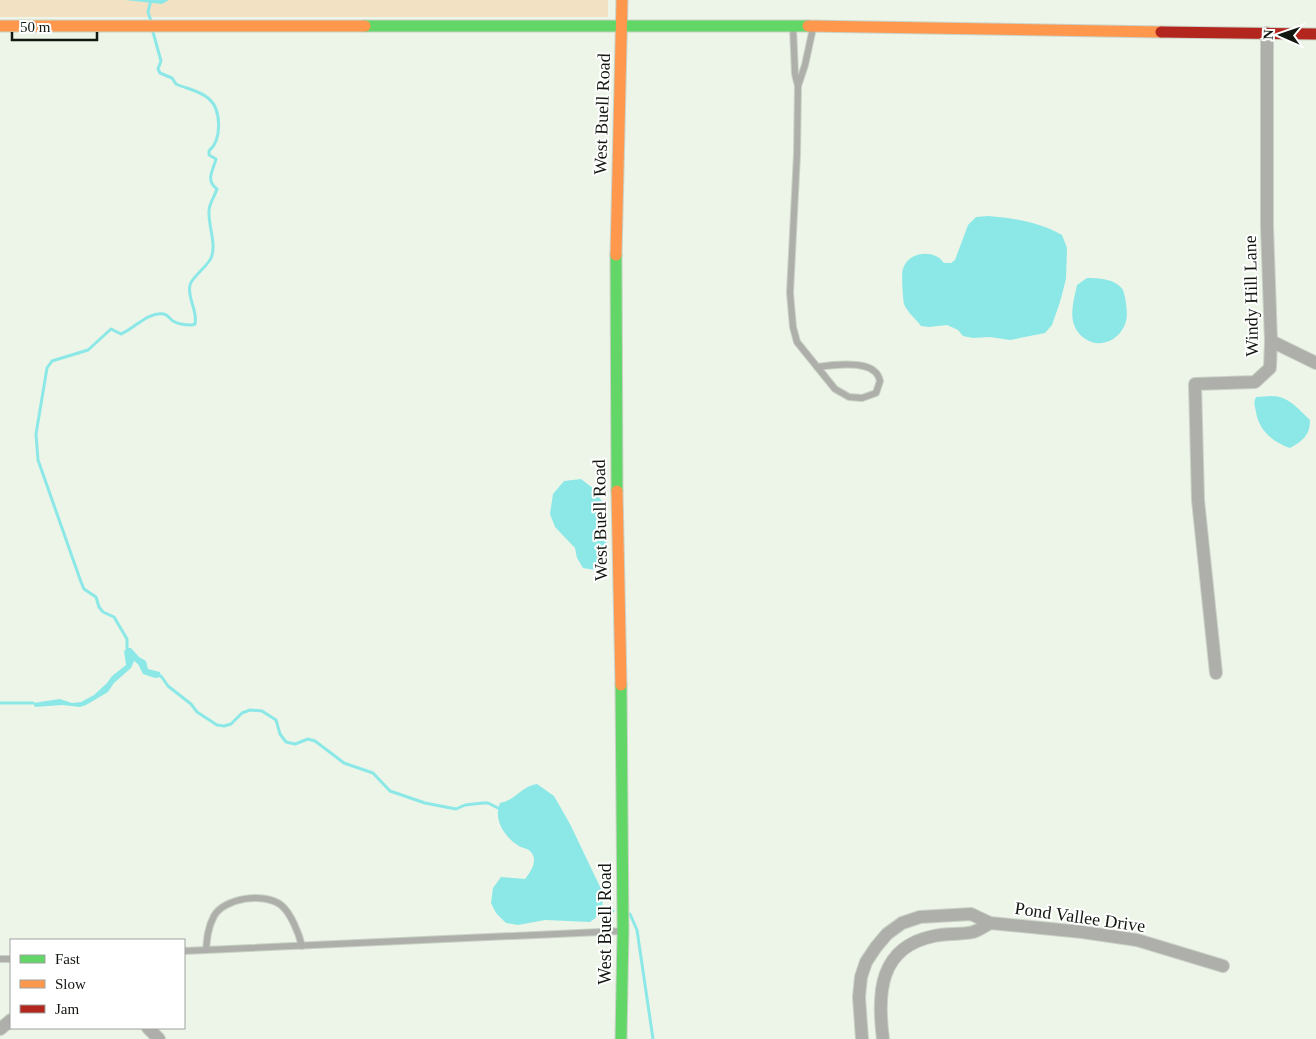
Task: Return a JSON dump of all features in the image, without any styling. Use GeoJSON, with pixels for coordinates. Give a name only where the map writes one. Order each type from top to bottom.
{"type":"FeatureCollection","features":[{"type":"Feature","properties":{"kind":"street","name":"West Buell Road"},"geometry":{"type":"LineString","coordinates":[[621,1039],[623,931],[622,730],[617,482],[617,206],[622,0]]}},
{"type":"Feature","properties":{"kind":"street"},"geometry":{"type":"LineString","coordinates":[[0,26],[813,26],[1316,34]]}},
{"type":"Feature","properties":{"kind":"street","name":"Windy Hill Lane"},"geometry":{"type":"LineString","coordinates":[[1216,673],[1198,500],[1195,384],[1254,382],[1270,368],[1271,341],[1267,227],[1267,32]]}},
{"type":"Feature","properties":{"kind":"street"},"geometry":{"type":"LineString","coordinates":[[1271,341],[1316,363]]}},
{"type":"Feature","properties":{"kind":"street","name":"Pond Vallee Drive"},"geometry":{"type":"LineString","coordinates":[[862,1039],[859,996],[861,977],[866,962],[876,946],[887,934],[902,923],[920,917],[971,914],[990,923],[1082,932],[1137,940],[1223,966]]}},
{"type":"Feature","properties":{"kind":"street","name":"Pond Vallee Drive"},"geometry":{"type":"LineString","coordinates":[[883,1039],[880,1018],[880,990],[887,970],[898,954],[908,946],[934,936],[974,932],[990,923]]}},
{"type":"Feature","properties":{"kind":"street"},"geometry":{"type":"LineString","coordinates":[[0,1029],[10,1021]]}},
{"type":"Feature","properties":{"kind":"street"},"geometry":{"type":"LineString","coordinates":[[149,1029],[159,1039]]}},
{"type":"Feature","properties":{"kind":"lane"},"geometry":{"type":"LineString","coordinates":[[793,26],[795,74],[798,86],[797,154],[790,293],[793,327],[797,342],[817,367],[835,389],[849,397],[862,398],[876,393],[880,381],[876,372],[868,366],[835,365],[817,367]]}},
{"type":"Feature","properties":{"kind":"lane"},"geometry":{"type":"LineString","coordinates":[[798,86],[805,65],[813,26]]}},
{"type":"Feature","properties":{"kind":"lane"},"geometry":{"type":"LineString","coordinates":[[206,950],[208,932],[215,915],[223,908],[241,899],[259,897],[281,905],[297,927],[302,946]]}},
{"type":"Feature","properties":{"kind":"lane"},"geometry":{"type":"LineString","coordinates":[[185,951],[623,931]]}},
{"type":"Feature","properties":{"kind":"shaded area"},"geometry":{"type":"Polygon","coordinates":[[[0,0],[608,0],[608,17],[0,17],[0,0]]]}},
{"type":"Feature","properties":{"kind":"water"},"geometry":{"type":"Polygon","coordinates":[[[125,0],[169,0],[162,4],[125,0]]]}},
{"type":"Feature","properties":{"kind":"water"},"geometry":{"type":"Polygon","coordinates":[[[988,216],[1026,221],[1062,235],[1067,248],[1066,279],[1052,325],[1045,333],[1010,340],[990,337],[973,338],[963,336],[958,330],[947,325],[921,326],[905,307],[902,276],[903,269],[910,258],[928,254],[940,258],[944,263],[951,263],[955,260],[968,225],[976,217],[988,216]]]}},
{"type":"Feature","properties":{"kind":"water"},"geometry":{"type":"Polygon","coordinates":[[[1087,278],[1102,279],[1116,283],[1120,286],[1125,297],[1127,315],[1123,328],[1115,338],[1103,343],[1097,343],[1084,338],[1078,332],[1073,320],[1072,313],[1077,285],[1087,278]]]}},
{"type":"Feature","properties":{"kind":"water"},"geometry":{"type":"Polygon","coordinates":[[[1271,396],[1288,400],[1310,420],[1307,434],[1290,448],[1278,443],[1260,425],[1254,404],[1256,397],[1271,396]]]}},
{"type":"Feature","properties":{"kind":"water"},"geometry":{"type":"Polygon","coordinates":[[[581,479],[594,489],[604,505],[607,554],[596,570],[583,568],[577,558],[575,548],[555,527],[550,514],[553,494],[564,481],[581,479]]]}},
{"type":"Feature","properties":{"kind":"water"},"geometry":{"type":"Polygon","coordinates":[[[127,648],[131,648],[139,657],[146,661],[148,669],[160,672],[161,677],[155,678],[143,674],[138,664],[134,661],[131,668],[114,683],[108,692],[86,705],[80,707],[62,705],[35,707],[33,703],[60,699],[72,703],[81,702],[94,695],[112,676],[126,665],[124,651],[127,648]]]}},
{"type":"Feature","properties":{"kind":"water"},"geometry":{"type":"Polygon","coordinates":[[[537,784],[554,796],[570,824],[603,893],[602,913],[590,922],[545,920],[518,925],[506,923],[496,913],[491,903],[493,888],[501,877],[525,879],[532,869],[534,862],[533,854],[509,838],[501,827],[498,815],[500,803],[510,799],[527,787],[537,784]]]}},
{"type":"Feature","properties":{"kind":"waterway"},"geometry":{"type":"LineString","coordinates":[[151,0],[148,12],[151,21]]}},
{"type":"Feature","properties":{"kind":"waterway"},"geometry":{"type":"LineString","coordinates":[[127,648],[127,639],[114,617],[103,612],[99,607],[96,597],[84,589],[81,582],[38,460],[36,434],[47,368],[52,361],[88,350],[111,329],[121,334],[152,315],[164,314],[178,323],[195,324],[196,319],[189,290],[190,285],[213,253],[209,211],[217,189],[211,182],[216,159],[209,155],[209,151],[216,140],[219,125],[218,117],[213,103],[208,98],[196,91],[176,84],[172,78],[160,73],[158,69],[161,61],[153,32]]}},
{"type":"Feature","properties":{"kind":"waterway"},"geometry":{"type":"LineString","coordinates":[[161,676],[168,686],[191,704],[197,712],[217,725],[231,724],[242,713],[250,710],[262,711],[276,720],[280,734],[286,742],[295,744],[308,739],[315,741],[344,763],[373,773],[390,791],[425,803],[456,809],[465,805],[483,803],[488,803],[500,809]]}},
{"type":"Feature","properties":{"kind":"waterway"},"geometry":{"type":"LineString","coordinates":[[0,703],[33,703]]}},
{"type":"Feature","properties":{"kind":"waterway"},"geometry":{"type":"LineString","coordinates":[[598,912],[613,911]]}},
{"type":"Feature","properties":{"kind":"waterway"},"geometry":{"type":"LineString","coordinates":[[630,914],[637,930],[653,1039]]}},
{"type":"Feature","properties":{"kind":"traffic: fast"},"geometry":{"type":"LineString","coordinates":[[365,26],[808,26]]}},
{"type":"Feature","properties":{"kind":"traffic: fast"},"geometry":{"type":"LineString","coordinates":[[616,255],[617,491]]}},
{"type":"Feature","properties":{"kind":"traffic: fast"},"geometry":{"type":"LineString","coordinates":[[621,685],[623,931],[621,1039]]}},
{"type":"Feature","properties":{"kind":"traffic: slow"},"geometry":{"type":"LineString","coordinates":[[616,255],[622,0]]}},
{"type":"Feature","properties":{"kind":"traffic: slow"},"geometry":{"type":"LineString","coordinates":[[0,26],[365,26]]}},
{"type":"Feature","properties":{"kind":"traffic: slow"},"geometry":{"type":"LineString","coordinates":[[808,26],[1161,32]]}},
{"type":"Feature","properties":{"kind":"traffic: slow"},"geometry":{"type":"LineString","coordinates":[[617,491],[621,685]]}},
{"type":"Feature","properties":{"kind":"traffic: jam"},"geometry":{"type":"LineString","coordinates":[[1161,32],[1316,34]]}}]}
